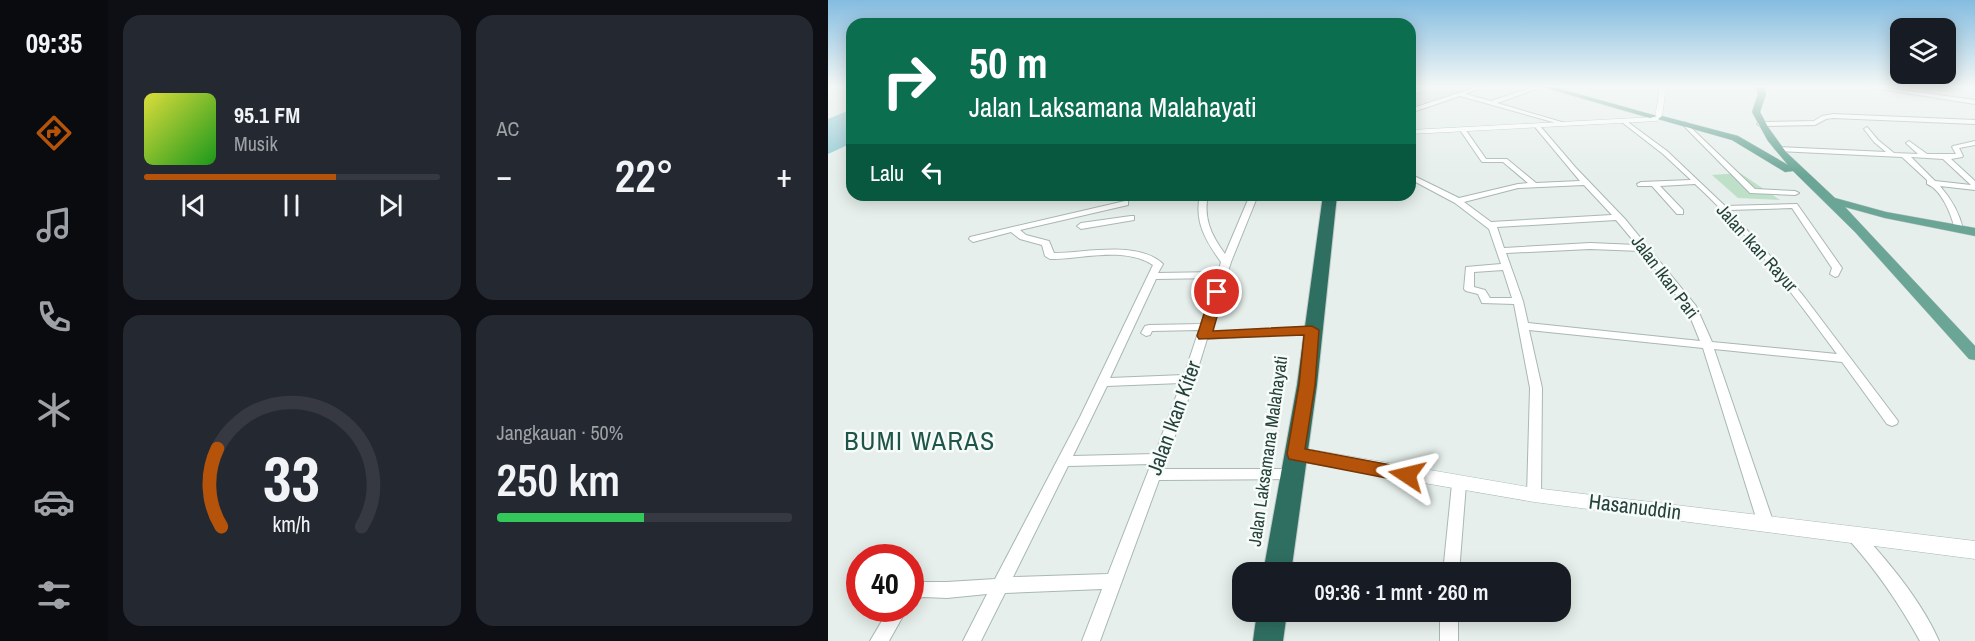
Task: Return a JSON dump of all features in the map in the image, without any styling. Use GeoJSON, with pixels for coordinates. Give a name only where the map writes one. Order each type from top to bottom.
{"type":"FeatureCollection","features":[{"type":"Feature","properties":{"kind":"highway","name":"Jalan Laksamana Malahayati"},"geometry":{"type":"LineString","coordinates":[[1279,562],[1307,385],[1329,201]]}},
{"type":"Feature","properties":{"kind":"highway"},"geometry":{"type":"LineString","coordinates":[[1268,641],[1271,622]]}},
{"type":"Feature","properties":{"kind":"main road"},"geometry":{"type":"LineString","coordinates":[[1652,117],[1735,138],[1814,186]]}},
{"type":"Feature","properties":{"kind":"main road"},"geometry":{"type":"LineString","coordinates":[[1758,117],[1778,149],[1843,212],[1975,355]]}},
{"type":"Feature","properties":{"kind":"main road"},"geometry":{"type":"LineString","coordinates":[[1705,142],[1712,135],[1735,138]]}},
{"type":"Feature","properties":{"kind":"main road"},"geometry":{"type":"LineString","coordinates":[[1830,199],[1863,210],[1975,232]]}},
{"type":"Feature","properties":{"kind":"main road"},"geometry":{"type":"LineString","coordinates":[[1843,212],[1864,216],[1863,210]]}},
{"type":"Feature","properties":{"kind":"main road"},"geometry":{"type":"LineString","coordinates":[[1864,235],[1864,223],[1868,220],[1882,218],[1909,220]]}},
{"type":"Feature","properties":{"kind":"street"},"geometry":{"type":"LineString","coordinates":[[1526,117],[1541,123]]}},
{"type":"Feature","properties":{"kind":"street"},"geometry":{"type":"LineString","coordinates":[[1760,123],[1815,123],[1825,117]]}},
{"type":"Feature","properties":{"kind":"street"},"geometry":{"type":"LineString","coordinates":[[1855,117],[1975,122]]}},
{"type":"Feature","properties":{"kind":"street"},"geometry":{"type":"LineString","coordinates":[[1416,131],[1541,123],[1625,122],[1656,118]]}},
{"type":"Feature","properties":{"kind":"street"},"geometry":{"type":"LineString","coordinates":[[1416,131],[1656,118]]}},
{"type":"Feature","properties":{"kind":"street","name":"Jalan Ikan Rayur"},"geometry":{"type":"LineString","coordinates":[[1625,122],[1664,151],[1781,271],[1892,421]]}},
{"type":"Feature","properties":{"kind":"street","name":"Jalan Ikan Pari"},"geometry":{"type":"LineString","coordinates":[[1541,123],[1585,183],[1618,217],[1689,303],[1707,344],[1766,524]]}},
{"type":"Feature","properties":{"kind":"street"},"geometry":{"type":"LineString","coordinates":[[1688,125],[1753,191],[1795,194]]}},
{"type":"Feature","properties":{"kind":"street"},"geometry":{"type":"LineString","coordinates":[[1867,129],[1873,139],[1893,154]]}},
{"type":"Feature","properties":{"kind":"street"},"geometry":{"type":"LineString","coordinates":[[1463,130],[1484,161],[1505,160],[1534,185]]}},
{"type":"Feature","properties":{"kind":"street"},"geometry":{"type":"LineString","coordinates":[[1909,143],[1925,156]]}},
{"type":"Feature","properties":{"kind":"street"},"geometry":{"type":"LineString","coordinates":[[1778,149],[1945,158],[1960,156],[1954,149],[1956,147],[1975,143]]}},
{"type":"Feature","properties":{"kind":"street"},"geometry":{"type":"LineString","coordinates":[[1904,155],[1919,167],[1955,212],[1959,229]]}},
{"type":"Feature","properties":{"kind":"street"},"geometry":{"type":"LineString","coordinates":[[1945,158],[1975,186]]}},
{"type":"Feature","properties":{"kind":"street"},"geometry":{"type":"LineString","coordinates":[[1416,179],[1458,201],[1490,225],[1506,267],[1518,301],[1536,388],[1534,495]]}},
{"type":"Feature","properties":{"kind":"street"},"geometry":{"type":"LineString","coordinates":[[1641,184],[1696,182]]}},
{"type":"Feature","properties":{"kind":"street"},"geometry":{"type":"LineString","coordinates":[[1930,182],[1975,186]]}},
{"type":"Feature","properties":{"kind":"street"},"geometry":{"type":"LineString","coordinates":[[1458,201],[1503,189],[1585,183]]}},
{"type":"Feature","properties":{"kind":"street"},"geometry":{"type":"LineString","coordinates":[[1653,183],[1680,212]]}},
{"type":"Feature","properties":{"kind":"street"},"geometry":{"type":"LineString","coordinates":[[973,239],[1119,201]]}},
{"type":"Feature","properties":{"kind":"street"},"geometry":{"type":"LineString","coordinates":[[1116,219],[1126,201]]}},
{"type":"Feature","properties":{"kind":"street"},"geometry":{"type":"LineString","coordinates":[[1151,276],[1224,269],[1200,215],[1203,201]]}},
{"type":"Feature","properties":{"kind":"street","name":"Jalan Ikan Kiter"},"geometry":{"type":"LineString","coordinates":[[1091,641],[1189,379],[1224,269],[1252,201]]}},
{"type":"Feature","properties":{"kind":"street"},"geometry":{"type":"LineString","coordinates":[[1721,207],[1794,206],[1837,268],[1835,274]]}},
{"type":"Feature","properties":{"kind":"street"},"geometry":{"type":"LineString","coordinates":[[1490,225],[1618,217]]}},
{"type":"Feature","properties":{"kind":"street"},"geometry":{"type":"LineString","coordinates":[[1081,226],[1131,218]]}},
{"type":"Feature","properties":{"kind":"street"},"geometry":{"type":"LineString","coordinates":[[972,641],[1103,382],[1158,264],[1156,261],[1130,251],[1073,257],[1050,256],[1046,243],[1023,237],[1012,229]]}},
{"type":"Feature","properties":{"kind":"street"},"geometry":{"type":"LineString","coordinates":[[1500,251],[1590,246],[1643,248]]}},
{"type":"Feature","properties":{"kind":"street"},"geometry":{"type":"LineString","coordinates":[[1506,267],[1468,268],[1470,290],[1482,292],[1486,301],[1518,301]]}},
{"type":"Feature","properties":{"kind":"street"},"geometry":{"type":"LineString","coordinates":[[1524,326],[1846,359]]}},
{"type":"Feature","properties":{"kind":"street"},"geometry":{"type":"LineString","coordinates":[[1146,333],[1149,328],[1205,331],[1312,330]]}},
{"type":"Feature","properties":{"kind":"street"},"geometry":{"type":"LineString","coordinates":[[1103,382],[1189,379]]}},
{"type":"Feature","properties":{"kind":"street"},"geometry":{"type":"LineString","coordinates":[[1064,461],[1160,459]]}},
{"type":"Feature","properties":{"kind":"street"},"geometry":{"type":"LineString","coordinates":[[1153,476],[1294,464]]}},
{"type":"Feature","properties":{"kind":"street","name":"Hasanuddin"},"geometry":{"type":"LineString","coordinates":[[1294,464],[1975,550]]}},
{"type":"Feature","properties":{"kind":"street"},"geometry":{"type":"LineString","coordinates":[[1452,562],[1459,484]]}},
{"type":"Feature","properties":{"kind":"street"},"geometry":{"type":"LineString","coordinates":[[1855,536],[1881,563],[1907,601],[1930,641]]}},
{"type":"Feature","properties":{"kind":"street"},"geometry":{"type":"LineString","coordinates":[[924,590],[1114,581]]}},
{"type":"Feature","properties":{"kind":"street"},"geometry":{"type":"LineString","coordinates":[[879,641],[891,622]]}},
{"type":"Feature","properties":{"kind":"street"},"geometry":{"type":"LineString","coordinates":[[1449,622],[1449,641]]}},
{"type":"Feature","properties":{"kind":"green space"},"geometry":{"type":"Polygon","coordinates":[[[1740,173],[1780,200],[1738,198],[1712,175],[1740,173]]]}},
{"type":"Feature","properties":{"kind":"water"},"geometry":{"type":"Polygon","coordinates":[[[846,117],[846,146],[828,154],[828,119],[846,117]]]}},
{"type":"Feature","properties":{"kind":"district","name":"BUMI WARAS"},"geometry":{"type":"Point","coordinates":[920,441]}},
{"type":"Feature","properties":{"kind":"route"},"geometry":{"type":"LineString","coordinates":[[1217,292],[1204,336],[1312,330],[1307,385],[1296,454],[1407,475]]}}]}
